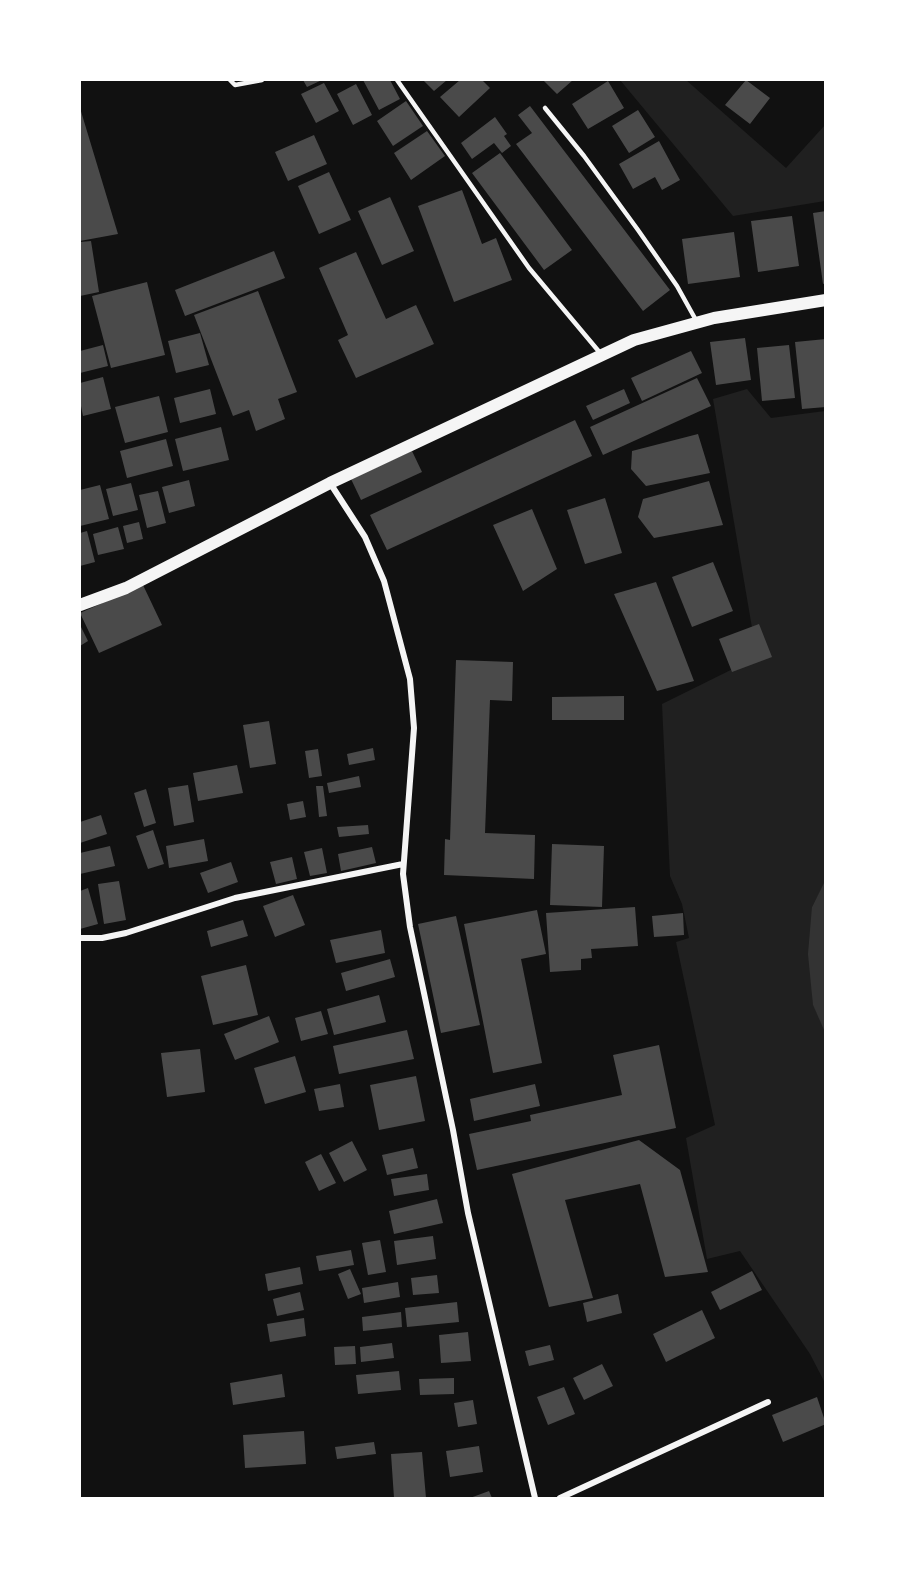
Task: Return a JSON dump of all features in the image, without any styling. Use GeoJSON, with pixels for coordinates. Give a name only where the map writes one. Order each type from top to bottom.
{"type":"FeatureCollection","features":[{"type":"Feature","properties":{"kind":"main road"},"geometry":{"type":"LineString","coordinates":[[80,605],[136,582],[330,483],[601,354],[648,335],[697,322],[825,300]]}},
{"type":"Feature","properties":{"kind":"street"},"geometry":{"type":"LineString","coordinates":[[330,483],[365,537],[384,581],[410,679],[414,728],[404,864],[410,927],[468,1213],[535,1498]]}},
{"type":"Feature","properties":{"kind":"street"},"geometry":{"type":"LineString","coordinates":[[80,938],[110,936],[235,898],[404,864]]}},
{"type":"Feature","properties":{"kind":"street"},"geometry":{"type":"LineString","coordinates":[[560,1498],[768,1402]]}},
{"type":"Feature","properties":{"kind":"lane"},"geometry":{"type":"LineString","coordinates":[[230,80],[236,85],[262,80]]}},
{"type":"Feature","properties":{"kind":"lane"},"geometry":{"type":"LineString","coordinates":[[397,80],[529,268],[601,354]]}},
{"type":"Feature","properties":{"kind":"lane"},"geometry":{"type":"LineString","coordinates":[[544,108],[584,156],[638,230],[677,286],[697,322]]}},
{"type":"Feature","properties":{"kind":"shaded area"},"geometry":{"type":"Polygon","coordinates":[[[620,80],[686,80],[786,168],[825,125],[825,201],[733,216],[620,80]]]}},
{"type":"Feature","properties":{"kind":"shaded area"},"geometry":{"type":"Polygon","coordinates":[[[747,389],[771,418],[825,411],[826,881],[812,907],[813,1004],[826,1032],[825,1383],[810,1354],[740,1251],[707,1259],[686,1138],[715,1125],[676,942],[689,938],[682,904],[670,876],[662,704],[757,657],[713,399],[747,389]]]}},
{"type":"Feature","properties":{"kind":"shaded area"},"geometry":{"type":"Polygon","coordinates":[[[825,881],[825,1032],[813,1005],[808,954],[812,907],[825,881]]]}},
{"type":"Feature","properties":{"kind":"building"},"geometry":{"type":"Polygon","coordinates":[[[303,80],[322,80],[307,87],[303,80]]]}},
{"type":"Feature","properties":{"kind":"building"},"geometry":{"type":"Polygon","coordinates":[[[363,80],[390,80],[400,99],[379,110],[363,80]]]}},
{"type":"Feature","properties":{"kind":"building"},"geometry":{"type":"Polygon","coordinates":[[[423,80],[447,80],[434,91],[423,80]]]}},
{"type":"Feature","properties":{"kind":"building"},"geometry":{"type":"Polygon","coordinates":[[[460,80],[482,80],[490,88],[459,117],[440,97],[460,80]]]}},
{"type":"Feature","properties":{"kind":"building"},"geometry":{"type":"Polygon","coordinates":[[[543,80],[573,80],[557,94],[543,80]]]}},
{"type":"Feature","properties":{"kind":"building"},"geometry":{"type":"Polygon","coordinates":[[[746,80],[770,98],[750,124],[725,105],[746,80]]]}},
{"type":"Feature","properties":{"kind":"building"},"geometry":{"type":"Polygon","coordinates":[[[608,81],[624,108],[588,129],[572,104],[608,81]]]}},
{"type":"Feature","properties":{"kind":"building"},"geometry":{"type":"Polygon","coordinates":[[[324,83],[339,111],[316,123],[301,94],[324,83]]]}},
{"type":"Feature","properties":{"kind":"building"},"geometry":{"type":"Polygon","coordinates":[[[356,84],[372,115],[353,125],[337,94],[356,84]]]}},
{"type":"Feature","properties":{"kind":"building"},"geometry":{"type":"Polygon","coordinates":[[[406,101],[423,126],[393,146],[377,121],[406,101]]]}},
{"type":"Feature","properties":{"kind":"building"},"geometry":{"type":"Polygon","coordinates":[[[530,106],[670,290],[643,311],[516,144],[532,133],[518,115],[530,106]]]}},
{"type":"Feature","properties":{"kind":"building"},"geometry":{"type":"Polygon","coordinates":[[[80,108],[118,234],[80,241],[80,108]]]}},
{"type":"Feature","properties":{"kind":"building"},"geometry":{"type":"Polygon","coordinates":[[[638,110],[655,137],[629,153],[612,126],[638,110]]]}},
{"type":"Feature","properties":{"kind":"building"},"geometry":{"type":"Polygon","coordinates":[[[495,117],[507,134],[504,136],[511,146],[502,153],[494,143],[472,159],[461,143],[495,117]]]}},
{"type":"Feature","properties":{"kind":"building"},"geometry":{"type":"Polygon","coordinates":[[[427,131],[445,156],[411,180],[394,153],[427,131]]]}},
{"type":"Feature","properties":{"kind":"building"},"geometry":{"type":"Polygon","coordinates":[[[314,135],[327,164],[288,181],[275,152],[314,135]]]}},
{"type":"Feature","properties":{"kind":"building"},"geometry":{"type":"Polygon","coordinates":[[[659,141],[680,180],[662,190],[655,177],[633,189],[619,164],[659,141]]]}},
{"type":"Feature","properties":{"kind":"building"},"geometry":{"type":"Polygon","coordinates":[[[500,153],[572,250],[544,270],[472,173],[500,153]]]}},
{"type":"Feature","properties":{"kind":"building"},"geometry":{"type":"Polygon","coordinates":[[[329,172],[351,220],[319,234],[298,186],[329,172]]]}},
{"type":"Feature","properties":{"kind":"building"},"geometry":{"type":"Polygon","coordinates":[[[462,190],[482,244],[496,238],[512,280],[454,302],[418,206],[462,190]]]}},
{"type":"Feature","properties":{"kind":"building"},"geometry":{"type":"Polygon","coordinates":[[[390,197],[414,251],[382,265],[358,211],[390,197]]]}},
{"type":"Feature","properties":{"kind":"building"},"geometry":{"type":"Polygon","coordinates":[[[826,211],[826,283],[823,284],[813,213],[826,211]]]}},
{"type":"Feature","properties":{"kind":"building"},"geometry":{"type":"Polygon","coordinates":[[[792,216],[799,266],[758,272],[751,221],[792,216]]]}},
{"type":"Feature","properties":{"kind":"building"},"geometry":{"type":"Polygon","coordinates":[[[734,232],[740,277],[688,284],[682,239],[734,232]]]}},
{"type":"Feature","properties":{"kind":"building"},"geometry":{"type":"Polygon","coordinates":[[[91,241],[99,292],[80,296],[80,242],[91,241]]]}},
{"type":"Feature","properties":{"kind":"building"},"geometry":{"type":"Polygon","coordinates":[[[274,251],[285,278],[185,316],[175,290],[274,251]]]}},
{"type":"Feature","properties":{"kind":"building"},"geometry":{"type":"Polygon","coordinates":[[[356,252],[386,319],[416,305],[434,344],[356,378],[338,340],[348,335],[319,268],[356,252]]]}},
{"type":"Feature","properties":{"kind":"building"},"geometry":{"type":"Polygon","coordinates":[[[147,282],[165,355],[111,368],[92,296],[147,282]]]}},
{"type":"Feature","properties":{"kind":"building"},"geometry":{"type":"Polygon","coordinates":[[[258,291],[297,392],[278,399],[285,419],[256,431],[249,410],[233,416],[194,315],[258,291]]]}},
{"type":"Feature","properties":{"kind":"building"},"geometry":{"type":"Polygon","coordinates":[[[200,333],[209,365],[176,373],[168,341],[200,333]]]}},
{"type":"Feature","properties":{"kind":"building"},"geometry":{"type":"Polygon","coordinates":[[[745,338],[751,380],[716,385],[710,342],[745,338]]]}},
{"type":"Feature","properties":{"kind":"building"},"geometry":{"type":"Polygon","coordinates":[[[826,339],[826,407],[802,409],[795,342],[826,339]]]}},
{"type":"Feature","properties":{"kind":"building"},"geometry":{"type":"Polygon","coordinates":[[[103,345],[108,366],[80,373],[80,351],[103,345]]]}},
{"type":"Feature","properties":{"kind":"building"},"geometry":{"type":"Polygon","coordinates":[[[789,345],[795,398],[762,401],[757,348],[789,345]]]}},
{"type":"Feature","properties":{"kind":"building"},"geometry":{"type":"Polygon","coordinates":[[[691,351],[702,373],[642,401],[631,378],[691,351]]]}},
{"type":"Feature","properties":{"kind":"building"},"geometry":{"type":"Polygon","coordinates":[[[103,377],[111,409],[83,416],[80,383],[103,377]]]}},
{"type":"Feature","properties":{"kind":"building"},"geometry":{"type":"Polygon","coordinates":[[[697,378],[711,406],[603,455],[590,427],[697,378]]]}},
{"type":"Feature","properties":{"kind":"building"},"geometry":{"type":"Polygon","coordinates":[[[210,389],[216,414],[180,423],[174,398],[210,389]]]}},
{"type":"Feature","properties":{"kind":"building"},"geometry":{"type":"Polygon","coordinates":[[[624,389],[630,403],[593,420],[586,406],[624,389]]]}},
{"type":"Feature","properties":{"kind":"building"},"geometry":{"type":"Polygon","coordinates":[[[159,396],[168,432],[125,443],[115,407],[159,396]]]}},
{"type":"Feature","properties":{"kind":"building"},"geometry":{"type":"Polygon","coordinates":[[[575,420],[592,456],[387,550],[370,515],[575,420]]]}},
{"type":"Feature","properties":{"kind":"building"},"geometry":{"type":"Polygon","coordinates":[[[221,427],[229,460],[183,471],[175,439],[221,427]]]}},
{"type":"Feature","properties":{"kind":"building"},"geometry":{"type":"Polygon","coordinates":[[[698,434],[710,473],[646,486],[631,469],[632,451],[698,434]]]}},
{"type":"Feature","properties":{"kind":"building"},"geometry":{"type":"Polygon","coordinates":[[[166,439],[173,466],[127,478],[120,451],[166,439]]]}},
{"type":"Feature","properties":{"kind":"building"},"geometry":{"type":"Polygon","coordinates":[[[412,451],[422,472],[361,500],[351,479],[412,451]]]}},
{"type":"Feature","properties":{"kind":"building"},"geometry":{"type":"Polygon","coordinates":[[[189,480],[195,506],[169,513],[162,487],[189,480]]]}},
{"type":"Feature","properties":{"kind":"building"},"geometry":{"type":"Polygon","coordinates":[[[709,481],[723,525],[654,538],[638,517],[643,499],[709,481]]]}},
{"type":"Feature","properties":{"kind":"building"},"geometry":{"type":"Polygon","coordinates":[[[131,483],[138,510],[113,516],[106,489],[131,483]]]}},
{"type":"Feature","properties":{"kind":"building"},"geometry":{"type":"Polygon","coordinates":[[[100,485],[109,519],[80,526],[80,490],[100,485]]]}},
{"type":"Feature","properties":{"kind":"building"},"geometry":{"type":"Polygon","coordinates":[[[158,491],[166,523],[147,528],[139,495],[158,491]]]}},
{"type":"Feature","properties":{"kind":"building"},"geometry":{"type":"Polygon","coordinates":[[[605,498],[622,553],[585,564],[567,510],[605,498]]]}},
{"type":"Feature","properties":{"kind":"building"},"geometry":{"type":"Polygon","coordinates":[[[532,509],[557,569],[523,591],[493,525],[532,509]]]}},
{"type":"Feature","properties":{"kind":"building"},"geometry":{"type":"Polygon","coordinates":[[[139,522],[143,539],[127,543],[123,526],[139,522]]]}},
{"type":"Feature","properties":{"kind":"building"},"geometry":{"type":"Polygon","coordinates":[[[118,527],[124,549],[98,555],[93,534],[118,527]]]}},
{"type":"Feature","properties":{"kind":"building"},"geometry":{"type":"Polygon","coordinates":[[[87,531],[95,562],[80,566],[80,533],[87,531]]]}},
{"type":"Feature","properties":{"kind":"building"},"geometry":{"type":"Polygon","coordinates":[[[713,562],[733,611],[692,627],[672,577],[713,562]]]}},
{"type":"Feature","properties":{"kind":"building"},"geometry":{"type":"Polygon","coordinates":[[[656,582],[694,681],[657,691],[614,594],[656,582]]]}},
{"type":"Feature","properties":{"kind":"building"},"geometry":{"type":"Polygon","coordinates":[[[143,585],[162,625],[99,653],[80,613],[143,585]]]}},
{"type":"Feature","properties":{"kind":"building"},"geometry":{"type":"Polygon","coordinates":[[[759,624],[772,657],[732,672],[719,639],[759,624]]]}},
{"type":"Feature","properties":{"kind":"building"},"geometry":{"type":"Polygon","coordinates":[[[80,625],[88,641],[80,646],[80,625]]]}},
{"type":"Feature","properties":{"kind":"building"},"geometry":{"type":"Polygon","coordinates":[[[456,660],[513,662],[512,701],[490,700],[485,833],[535,835],[534,879],[444,875],[445,839],[450,840],[456,660]]]}},
{"type":"Feature","properties":{"kind":"building"},"geometry":{"type":"Polygon","coordinates":[[[624,696],[624,720],[552,720],[552,697],[624,696]]]}},
{"type":"Feature","properties":{"kind":"building"},"geometry":{"type":"Polygon","coordinates":[[[269,721],[276,764],[250,768],[243,725],[269,721]]]}},
{"type":"Feature","properties":{"kind":"building"},"geometry":{"type":"Polygon","coordinates":[[[373,748],[375,760],[349,765],[347,754],[373,748]]]}},
{"type":"Feature","properties":{"kind":"building"},"geometry":{"type":"Polygon","coordinates":[[[318,749],[322,776],[309,778],[305,751],[318,749]]]}},
{"type":"Feature","properties":{"kind":"building"},"geometry":{"type":"Polygon","coordinates":[[[237,765],[243,793],[198,801],[193,773],[237,765]]]}},
{"type":"Feature","properties":{"kind":"building"},"geometry":{"type":"Polygon","coordinates":[[[359,776],[361,787],[329,793],[327,783],[359,776]]]}},
{"type":"Feature","properties":{"kind":"building"},"geometry":{"type":"Polygon","coordinates":[[[188,785],[194,822],[174,826],[168,788],[188,785]]]}},
{"type":"Feature","properties":{"kind":"building"},"geometry":{"type":"Polygon","coordinates":[[[316,786],[323,786],[327,816],[319,817],[316,786]]]}},
{"type":"Feature","properties":{"kind":"building"},"geometry":{"type":"Polygon","coordinates":[[[146,789],[156,823],[144,827],[134,793],[146,789]]]}},
{"type":"Feature","properties":{"kind":"building"},"geometry":{"type":"Polygon","coordinates":[[[303,801],[306,817],[290,820],[287,804],[303,801]]]}},
{"type":"Feature","properties":{"kind":"building"},"geometry":{"type":"Polygon","coordinates":[[[101,815],[107,834],[80,843],[80,822],[101,815]]]}},
{"type":"Feature","properties":{"kind":"building"},"geometry":{"type":"Polygon","coordinates":[[[368,825],[369,834],[339,837],[337,827],[368,825]]]}},
{"type":"Feature","properties":{"kind":"building"},"geometry":{"type":"Polygon","coordinates":[[[153,830],[164,864],[148,869],[136,836],[153,830]]]}},
{"type":"Feature","properties":{"kind":"building"},"geometry":{"type":"Polygon","coordinates":[[[204,839],[208,861],[169,868],[166,846],[204,839]]]}},
{"type":"Feature","properties":{"kind":"building"},"geometry":{"type":"Polygon","coordinates":[[[552,844],[604,846],[602,907],[550,905],[552,844]]]}},
{"type":"Feature","properties":{"kind":"building"},"geometry":{"type":"Polygon","coordinates":[[[110,846],[115,866],[80,874],[80,853],[110,846]]]}},
{"type":"Feature","properties":{"kind":"building"},"geometry":{"type":"Polygon","coordinates":[[[372,847],[376,863],[341,871],[338,854],[372,847]]]}},
{"type":"Feature","properties":{"kind":"building"},"geometry":{"type":"Polygon","coordinates":[[[322,848],[327,873],[310,876],[304,852],[322,848]]]}},
{"type":"Feature","properties":{"kind":"building"},"geometry":{"type":"Polygon","coordinates":[[[292,857],[297,879],[276,884],[270,862],[292,857]]]}},
{"type":"Feature","properties":{"kind":"building"},"geometry":{"type":"Polygon","coordinates":[[[231,862],[238,882],[208,893],[200,873],[231,862]]]}},
{"type":"Feature","properties":{"kind":"building"},"geometry":{"type":"Polygon","coordinates":[[[119,881],[126,920],[104,924],[98,884],[119,881]]]}},
{"type":"Feature","properties":{"kind":"building"},"geometry":{"type":"Polygon","coordinates":[[[88,888],[98,924],[80,929],[80,891],[88,888]]]}},
{"type":"Feature","properties":{"kind":"building"},"geometry":{"type":"Polygon","coordinates":[[[293,895],[305,925],[275,937],[263,906],[293,895]]]}},
{"type":"Feature","properties":{"kind":"building"},"geometry":{"type":"Polygon","coordinates":[[[635,907],[638,946],[591,949],[592,958],[581,959],[581,970],[550,972],[546,913],[635,907]]]}},
{"type":"Feature","properties":{"kind":"building"},"geometry":{"type":"Polygon","coordinates":[[[537,910],[546,954],[521,959],[542,1063],[493,1073],[464,924],[537,910]]]}},
{"type":"Feature","properties":{"kind":"building"},"geometry":{"type":"Polygon","coordinates":[[[683,913],[684,935],[654,937],[652,916],[683,913]]]}},
{"type":"Feature","properties":{"kind":"building"},"geometry":{"type":"Polygon","coordinates":[[[456,916],[480,1025],[441,1033],[418,924],[456,916]]]}},
{"type":"Feature","properties":{"kind":"building"},"geometry":{"type":"Polygon","coordinates":[[[243,920],[248,936],[211,947],[207,931],[243,920]]]}},
{"type":"Feature","properties":{"kind":"building"},"geometry":{"type":"Polygon","coordinates":[[[381,930],[385,953],[336,963],[330,940],[381,930]]]}},
{"type":"Feature","properties":{"kind":"building"},"geometry":{"type":"Polygon","coordinates":[[[390,959],[395,977],[346,991],[341,973],[390,959]]]}},
{"type":"Feature","properties":{"kind":"building"},"geometry":{"type":"Polygon","coordinates":[[[246,965],[258,1015],[213,1025],[201,976],[246,965]]]}},
{"type":"Feature","properties":{"kind":"building"},"geometry":{"type":"Polygon","coordinates":[[[379,995],[386,1022],[334,1035],[327,1009],[379,995]]]}},
{"type":"Feature","properties":{"kind":"building"},"geometry":{"type":"Polygon","coordinates":[[[321,1011],[328,1034],[301,1041],[295,1018],[321,1011]]]}},
{"type":"Feature","properties":{"kind":"building"},"geometry":{"type":"Polygon","coordinates":[[[269,1016],[279,1042],[235,1060],[224,1034],[269,1016]]]}},
{"type":"Feature","properties":{"kind":"building"},"geometry":{"type":"Polygon","coordinates":[[[407,1030],[414,1059],[339,1074],[333,1046],[407,1030]]]}},
{"type":"Feature","properties":{"kind":"building"},"geometry":{"type":"Polygon","coordinates":[[[659,1045],[676,1128],[477,1170],[469,1134],[531,1121],[530,1115],[622,1095],[613,1055],[659,1045]]]}},
{"type":"Feature","properties":{"kind":"building"},"geometry":{"type":"Polygon","coordinates":[[[200,1049],[205,1092],[167,1097],[161,1053],[200,1049]]]}},
{"type":"Feature","properties":{"kind":"building"},"geometry":{"type":"Polygon","coordinates":[[[295,1056],[306,1092],[265,1104],[254,1068],[295,1056]]]}},
{"type":"Feature","properties":{"kind":"building"},"geometry":{"type":"Polygon","coordinates":[[[416,1076],[425,1121],[379,1130],[370,1085],[416,1076]]]}},
{"type":"Feature","properties":{"kind":"building"},"geometry":{"type":"Polygon","coordinates":[[[340,1084],[344,1107],[319,1111],[314,1089],[340,1084]]]}},
{"type":"Feature","properties":{"kind":"building"},"geometry":{"type":"Polygon","coordinates":[[[535,1084],[540,1106],[474,1121],[470,1099],[535,1084]]]}},
{"type":"Feature","properties":{"kind":"building"},"geometry":{"type":"Polygon","coordinates":[[[639,1140],[680,1170],[708,1272],[665,1277],[640,1184],[565,1200],[593,1298],[549,1307],[512,1174],[639,1140]]]}},
{"type":"Feature","properties":{"kind":"building"},"geometry":{"type":"Polygon","coordinates":[[[352,1141],[367,1170],[344,1182],[329,1153],[352,1141]]]}},
{"type":"Feature","properties":{"kind":"building"},"geometry":{"type":"Polygon","coordinates":[[[413,1148],[418,1168],[387,1175],[382,1155],[413,1148]]]}},
{"type":"Feature","properties":{"kind":"building"},"geometry":{"type":"Polygon","coordinates":[[[321,1154],[336,1183],[319,1191],[305,1162],[321,1154]]]}},
{"type":"Feature","properties":{"kind":"building"},"geometry":{"type":"Polygon","coordinates":[[[427,1174],[429,1190],[394,1196],[391,1179],[427,1174]]]}},
{"type":"Feature","properties":{"kind":"building"},"geometry":{"type":"Polygon","coordinates":[[[437,1199],[443,1223],[394,1234],[389,1211],[437,1199]]]}},
{"type":"Feature","properties":{"kind":"building"},"geometry":{"type":"Polygon","coordinates":[[[433,1236],[436,1259],[397,1265],[394,1241],[433,1236]]]}},
{"type":"Feature","properties":{"kind":"building"},"geometry":{"type":"Polygon","coordinates":[[[380,1240],[386,1272],[368,1275],[362,1243],[380,1240]]]}},
{"type":"Feature","properties":{"kind":"building"},"geometry":{"type":"Polygon","coordinates":[[[351,1250],[354,1265],[319,1271],[316,1256],[351,1250]]]}},
{"type":"Feature","properties":{"kind":"building"},"geometry":{"type":"Polygon","coordinates":[[[300,1267],[303,1284],[268,1291],[265,1274],[300,1267]]]}},
{"type":"Feature","properties":{"kind":"building"},"geometry":{"type":"Polygon","coordinates":[[[350,1269],[361,1294],[348,1299],[338,1274],[350,1269]]]}},
{"type":"Feature","properties":{"kind":"building"},"geometry":{"type":"Polygon","coordinates":[[[752,1271],[762,1290],[720,1310],[711,1292],[752,1271]]]}},
{"type":"Feature","properties":{"kind":"building"},"geometry":{"type":"Polygon","coordinates":[[[437,1275],[439,1293],[413,1295],[411,1278],[437,1275]]]}},
{"type":"Feature","properties":{"kind":"building"},"geometry":{"type":"Polygon","coordinates":[[[398,1282],[400,1297],[364,1303],[362,1288],[398,1282]]]}},
{"type":"Feature","properties":{"kind":"building"},"geometry":{"type":"Polygon","coordinates":[[[300,1292],[304,1310],[277,1316],[273,1299],[300,1292]]]}},
{"type":"Feature","properties":{"kind":"building"},"geometry":{"type":"Polygon","coordinates":[[[618,1294],[622,1313],[587,1322],[583,1303],[618,1294]]]}},
{"type":"Feature","properties":{"kind":"building"},"geometry":{"type":"Polygon","coordinates":[[[457,1302],[459,1322],[407,1327],[405,1308],[457,1302]]]}},
{"type":"Feature","properties":{"kind":"building"},"geometry":{"type":"Polygon","coordinates":[[[702,1310],[715,1338],[666,1362],[653,1334],[702,1310]]]}},
{"type":"Feature","properties":{"kind":"building"},"geometry":{"type":"Polygon","coordinates":[[[401,1312],[402,1327],[363,1331],[362,1317],[401,1312]]]}},
{"type":"Feature","properties":{"kind":"building"},"geometry":{"type":"Polygon","coordinates":[[[304,1318],[306,1336],[270,1342],[267,1324],[304,1318]]]}},
{"type":"Feature","properties":{"kind":"building"},"geometry":{"type":"Polygon","coordinates":[[[468,1332],[471,1361],[441,1363],[439,1335],[468,1332]]]}},
{"type":"Feature","properties":{"kind":"building"},"geometry":{"type":"Polygon","coordinates":[[[392,1343],[394,1358],[361,1362],[360,1347],[392,1343]]]}},
{"type":"Feature","properties":{"kind":"building"},"geometry":{"type":"Polygon","coordinates":[[[550,1345],[554,1360],[529,1366],[525,1351],[550,1345]]]}},
{"type":"Feature","properties":{"kind":"building"},"geometry":{"type":"Polygon","coordinates":[[[355,1346],[356,1364],[335,1365],[334,1347],[355,1346]]]}},
{"type":"Feature","properties":{"kind":"building"},"geometry":{"type":"Polygon","coordinates":[[[602,1364],[613,1386],[584,1400],[573,1378],[602,1364]]]}},
{"type":"Feature","properties":{"kind":"building"},"geometry":{"type":"Polygon","coordinates":[[[399,1371],[401,1390],[358,1394],[356,1375],[399,1371]]]}},
{"type":"Feature","properties":{"kind":"building"},"geometry":{"type":"Polygon","coordinates":[[[282,1374],[285,1397],[233,1405],[230,1383],[282,1374]]]}},
{"type":"Feature","properties":{"kind":"building"},"geometry":{"type":"Polygon","coordinates":[[[454,1378],[454,1394],[420,1395],[419,1379],[454,1378]]]}},
{"type":"Feature","properties":{"kind":"building"},"geometry":{"type":"Polygon","coordinates":[[[564,1387],[575,1414],[548,1425],[537,1397],[564,1387]]]}},
{"type":"Feature","properties":{"kind":"building"},"geometry":{"type":"Polygon","coordinates":[[[817,1397],[826,1424],[783,1442],[772,1415],[817,1397]]]}},
{"type":"Feature","properties":{"kind":"building"},"geometry":{"type":"Polygon","coordinates":[[[473,1400],[477,1424],[458,1427],[454,1403],[473,1400]]]}},
{"type":"Feature","properties":{"kind":"building"},"geometry":{"type":"Polygon","coordinates":[[[304,1431],[306,1464],[245,1468],[243,1435],[304,1431]]]}},
{"type":"Feature","properties":{"kind":"building"},"geometry":{"type":"Polygon","coordinates":[[[374,1442],[376,1454],[337,1459],[335,1447],[374,1442]]]}},
{"type":"Feature","properties":{"kind":"building"},"geometry":{"type":"Polygon","coordinates":[[[479,1446],[483,1472],[450,1477],[446,1451],[479,1446]]]}},
{"type":"Feature","properties":{"kind":"building"},"geometry":{"type":"Polygon","coordinates":[[[422,1452],[426,1498],[394,1498],[391,1454],[422,1452]]]}},
{"type":"Feature","properties":{"kind":"building"},"geometry":{"type":"Polygon","coordinates":[[[489,1491],[492,1498],[470,1498],[489,1491]]]}}]}
